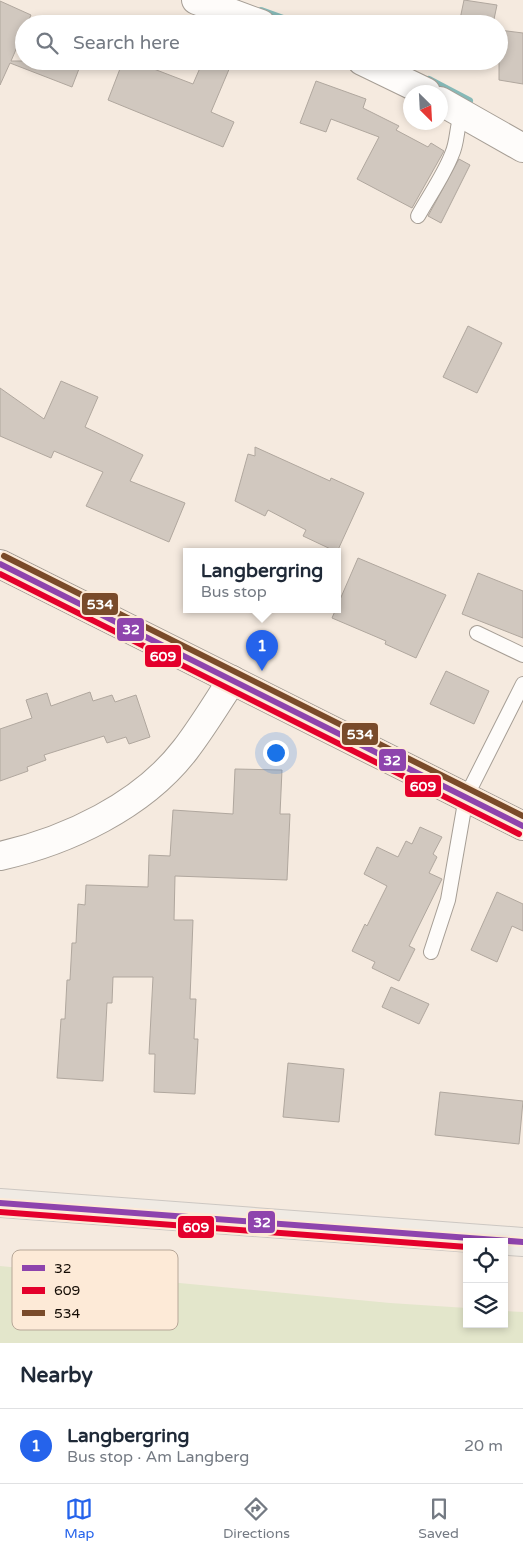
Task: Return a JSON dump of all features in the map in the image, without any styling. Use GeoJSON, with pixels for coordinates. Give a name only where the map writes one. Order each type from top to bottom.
{"type":"FeatureCollection","features":[{"type":"Feature","properties":{"kind":"main road"},"geometry":{"type":"LineString","coordinates":[[0,1204],[523,1242]]}},
{"type":"Feature","properties":{"kind":"street"},"geometry":{"type":"LineString","coordinates":[[196,0],[237,15]]}},
{"type":"Feature","properties":{"kind":"street"},"geometry":{"type":"LineString","coordinates":[[381,70],[412,85]]}},
{"type":"Feature","properties":{"kind":"street"},"geometry":{"type":"LineString","coordinates":[[451,107],[523,148]]}},
{"type":"Feature","properties":{"kind":"street"},"geometry":{"type":"LineString","coordinates":[[0,564],[523,826]]}},
{"type":"Feature","properties":{"kind":"street"},"geometry":{"type":"LineString","coordinates":[[0,856],[21,851],[77,830],[121,806],[153,783],[184,751],[232,680]]}},
{"type":"Feature","properties":{"kind":"lane"},"geometry":{"type":"LineString","coordinates":[[418,216],[452,156],[456,142],[457,124],[451,107]]}},
{"type":"Feature","properties":{"kind":"lane"},"geometry":{"type":"LineString","coordinates":[[477,633],[523,655]]}},
{"type":"Feature","properties":{"kind":"lane"},"geometry":{"type":"LineString","coordinates":[[430,952],[448,900],[466,797],[523,684]]}},
{"type":"Feature","properties":{"kind":"green space"},"geometry":{"type":"Polygon","coordinates":[[[0,1266],[12,1267],[12,1330],[178,1330],[178,1283],[390,1303],[463,1308],[463,1328],[508,1328],[508,1311],[523,1312],[523,1343],[0,1343],[0,1266]]]}},
{"type":"Feature","properties":{"kind":"building"},"geometry":{"type":"Polygon","coordinates":[[[464,0],[497,5],[495,15],[461,15],[464,0]]]}},
{"type":"Feature","properties":{"kind":"building"},"geometry":{"type":"Polygon","coordinates":[[[0,1],[31,15],[15,15],[15,52],[11,61],[15,61],[15,65],[10,63],[0,85],[0,1]]]}},
{"type":"Feature","properties":{"kind":"building"},"geometry":{"type":"Polygon","coordinates":[[[508,31],[523,33],[523,84],[499,80],[499,70],[508,70],[508,31]]]}},
{"type":"Feature","properties":{"kind":"building"},"geometry":{"type":"Polygon","coordinates":[[[28,70],[79,70],[72,87],[28,70]]]}},
{"type":"Feature","properties":{"kind":"building"},"geometry":{"type":"Polygon","coordinates":[[[120,70],[156,70],[193,84],[199,70],[229,70],[211,112],[234,122],[223,147],[108,100],[120,70]]]}},
{"type":"Feature","properties":{"kind":"building"},"geometry":{"type":"Polygon","coordinates":[[[316,81],[366,99],[363,108],[399,126],[396,130],[428,147],[431,143],[444,151],[412,208],[357,179],[379,137],[331,119],[326,132],[300,123],[316,81]]]}},
{"type":"Feature","properties":{"kind":"building"},"geometry":{"type":"Polygon","coordinates":[[[459,159],[470,165],[441,223],[428,216],[459,159]]]}},
{"type":"Feature","properties":{"kind":"building"},"geometry":{"type":"Polygon","coordinates":[[[468,326],[502,343],[477,393],[443,377],[468,326]]]}},
{"type":"Feature","properties":{"kind":"building"},"geometry":{"type":"Polygon","coordinates":[[[61,381],[98,397],[85,427],[143,455],[130,481],[185,503],[169,542],[86,506],[103,472],[54,451],[51,458],[0,436],[0,388],[44,419],[61,381]]]}},
{"type":"Feature","properties":{"kind":"building"},"geometry":{"type":"Polygon","coordinates":[[[255,447],[330,481],[331,478],[364,493],[339,548],[328,548],[303,536],[306,530],[268,510],[265,516],[235,501],[248,454],[255,456],[255,447]]]}},
{"type":"Feature","properties":{"kind":"building"},"geometry":{"type":"Polygon","coordinates":[[[358,558],[446,595],[416,658],[385,644],[386,641],[332,618],[334,613],[341,613],[341,597],[358,558]]]}},
{"type":"Feature","properties":{"kind":"building"},"geometry":{"type":"Polygon","coordinates":[[[478,573],[523,591],[523,638],[462,614],[478,573]]]}},
{"type":"Feature","properties":{"kind":"building"},"geometry":{"type":"Polygon","coordinates":[[[446,671],[489,691],[474,724],[430,704],[446,671]]]}},
{"type":"Feature","properties":{"kind":"building"},"geometry":{"type":"Polygon","coordinates":[[[90,692],[93,701],[112,695],[115,702],[136,695],[150,737],[129,744],[126,737],[107,743],[104,736],[44,755],[46,760],[27,767],[28,771],[0,781],[0,729],[32,718],[26,700],[47,693],[51,706],[90,692]]]}},
{"type":"Feature","properties":{"kind":"building"},"geometry":{"type":"Polygon","coordinates":[[[235,769],[282,770],[280,814],[290,814],[287,880],[175,876],[174,920],[193,920],[190,999],[196,999],[194,1039],[198,1039],[195,1094],[154,1092],[155,1054],[149,1054],[153,977],[113,977],[112,1003],[107,1003],[103,1081],[57,1078],[61,1019],[65,1019],[67,980],[70,980],[72,943],[76,943],[78,904],[85,905],[86,885],[148,887],[149,855],[170,856],[173,810],[233,814],[235,769]]]}},
{"type":"Feature","properties":{"kind":"building"},"geometry":{"type":"Polygon","coordinates":[[[420,827],[442,837],[433,854],[437,857],[429,873],[442,879],[409,946],[415,949],[399,981],[372,968],[375,962],[352,951],[387,886],[364,874],[377,847],[398,857],[406,841],[412,844],[420,827]]]}},
{"type":"Feature","properties":{"kind":"building"},"geometry":{"type":"Polygon","coordinates":[[[497,892],[523,904],[523,931],[512,926],[497,962],[471,950],[497,892]]]}},
{"type":"Feature","properties":{"kind":"building"},"geometry":{"type":"Polygon","coordinates":[[[391,987],[429,1004],[419,1024],[382,1007],[391,987]]]}},
{"type":"Feature","properties":{"kind":"building"},"geometry":{"type":"Polygon","coordinates":[[[288,1063],[344,1069],[339,1122],[283,1117],[288,1063]]]}},
{"type":"Feature","properties":{"kind":"building"},"geometry":{"type":"Polygon","coordinates":[[[440,1092],[523,1101],[519,1144],[435,1135],[440,1092]]]}},
{"type":"Feature","properties":{"kind":"waterway"},"geometry":{"type":"LineString","coordinates":[[261,11],[272,15]]}},
{"type":"Feature","properties":{"kind":"waterway"},"geometry":{"type":"LineString","coordinates":[[429,80],[469,101]]}},
{"type":"Feature","properties":{"kind":"transit line","name":"534"},"geometry":{"type":"LineString","coordinates":[[4,556],[523,816]]}},
{"type":"Feature","properties":{"kind":"transit line","name":"32"},"geometry":{"type":"LineString","coordinates":[[0,564],[523,826]]}},
{"type":"Feature","properties":{"kind":"transit line","name":"609"},"geometry":{"type":"LineString","coordinates":[[0,574],[519,834]]}},
{"type":"Feature","properties":{"kind":"transit line","name":"32"},"geometry":{"type":"LineString","coordinates":[[0,1203],[523,1242]]}},
{"type":"Feature","properties":{"kind":"transit line","name":"609"},"geometry":{"type":"LineString","coordinates":[[0,1212],[463,1247]]}},
{"type":"Feature","properties":{"kind":"place","name":"Langbergring"},"geometry":{"type":"Point","coordinates":[262,671]}}]}
